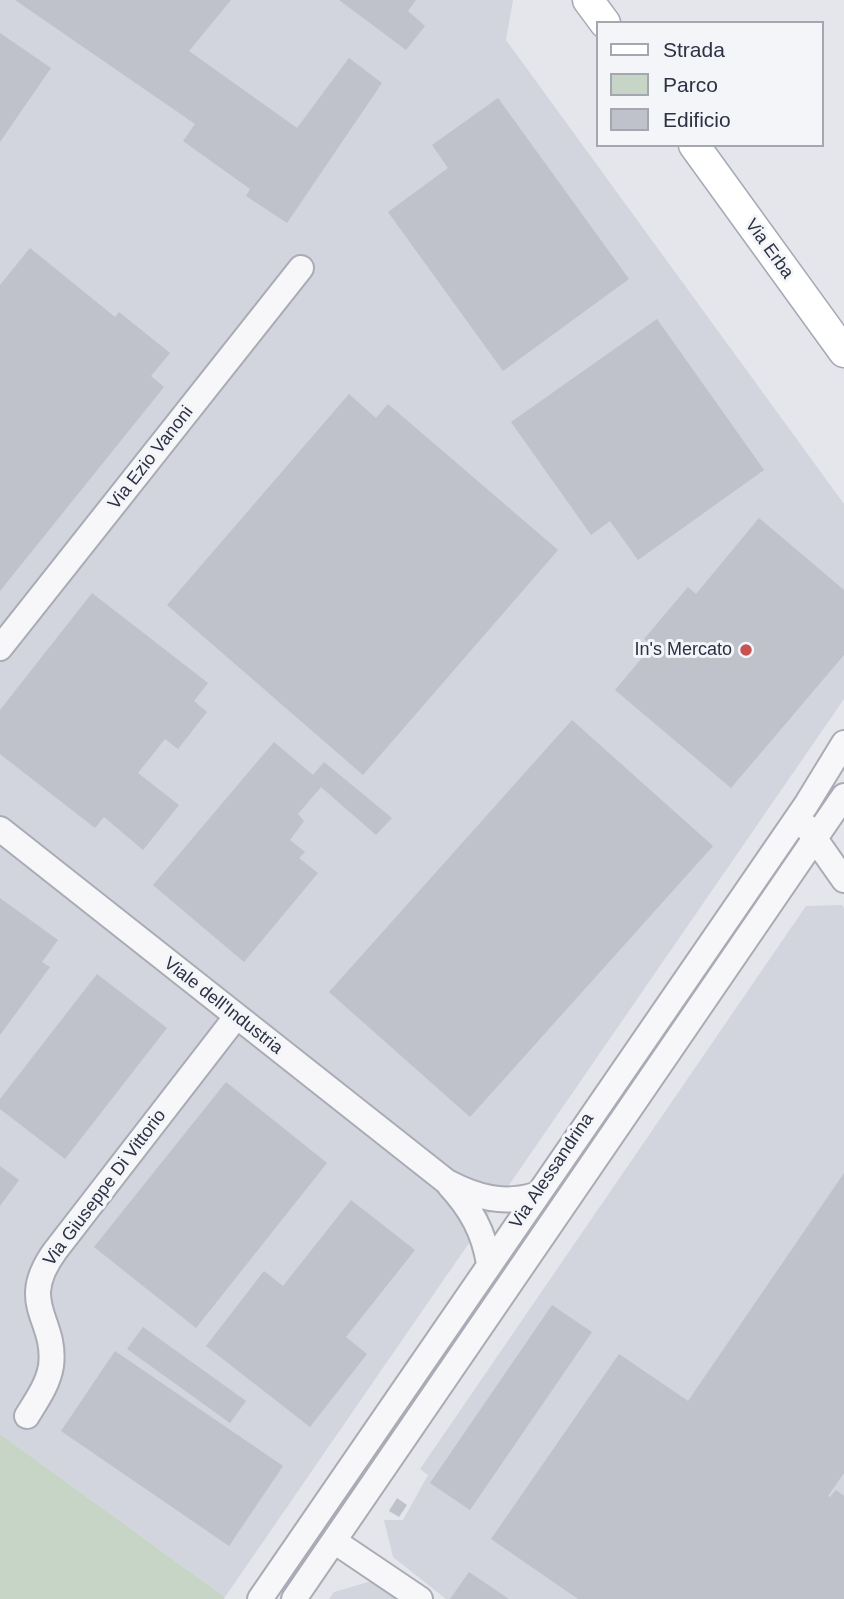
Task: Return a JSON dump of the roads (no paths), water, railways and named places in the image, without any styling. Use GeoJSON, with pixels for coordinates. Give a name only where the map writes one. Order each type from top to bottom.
{"type":"FeatureCollection","features":[{"type":"Feature","properties":{"kind":"main road"},"geometry":{"type":"LineString","coordinates":[[588,0],[604,21]]}},
{"type":"Feature","properties":{"kind":"main road","name":"Via Erba"},"geometry":{"type":"LineString","coordinates":[[695,147],[844,352]]}},
{"type":"Feature","properties":{"kind":"street","name":"Via Ezio Vanoni"},"geometry":{"type":"LineString","coordinates":[[0,648],[301,268]]}},
{"type":"Feature","properties":{"kind":"street","name":"Via Alessandrina"},"geometry":{"type":"LineString","coordinates":[[260,1599],[806,805],[844,743]]}},
{"type":"Feature","properties":{"kind":"street","name":"Via Alessandrina"},"geometry":{"type":"LineString","coordinates":[[295,1599],[844,796]]}},
{"type":"Feature","properties":{"kind":"street"},"geometry":{"type":"LineString","coordinates":[[806,805],[806,829],[844,880]]}},
{"type":"Feature","properties":{"kind":"street","name":"Viale dell'Industria"},"geometry":{"type":"LineString","coordinates":[[0,829],[447,1182],[462,1199],[482,1232],[489,1264]]}},
{"type":"Feature","properties":{"kind":"street","name":"Via Giuseppe Di Vittorio"},"geometry":{"type":"LineString","coordinates":[[27,1416],[45,1386],[51,1367],[50,1346],[37,1301],[38,1281],[43,1270],[236,1017]]}},
{"type":"Feature","properties":{"kind":"street","name":"Viale dell'Industria"},"geometry":{"type":"LineString","coordinates":[[447,1182],[488,1199],[519,1200],[536,1195]]}},
{"type":"Feature","properties":{"kind":"street"},"geometry":{"type":"LineString","coordinates":[[334,1541],[420,1599]]}},
{"type":"Feature","properties":{"kind":"place","name":"In's Mercato"},"geometry":{"type":"Point","coordinates":[746,650]}}]}
